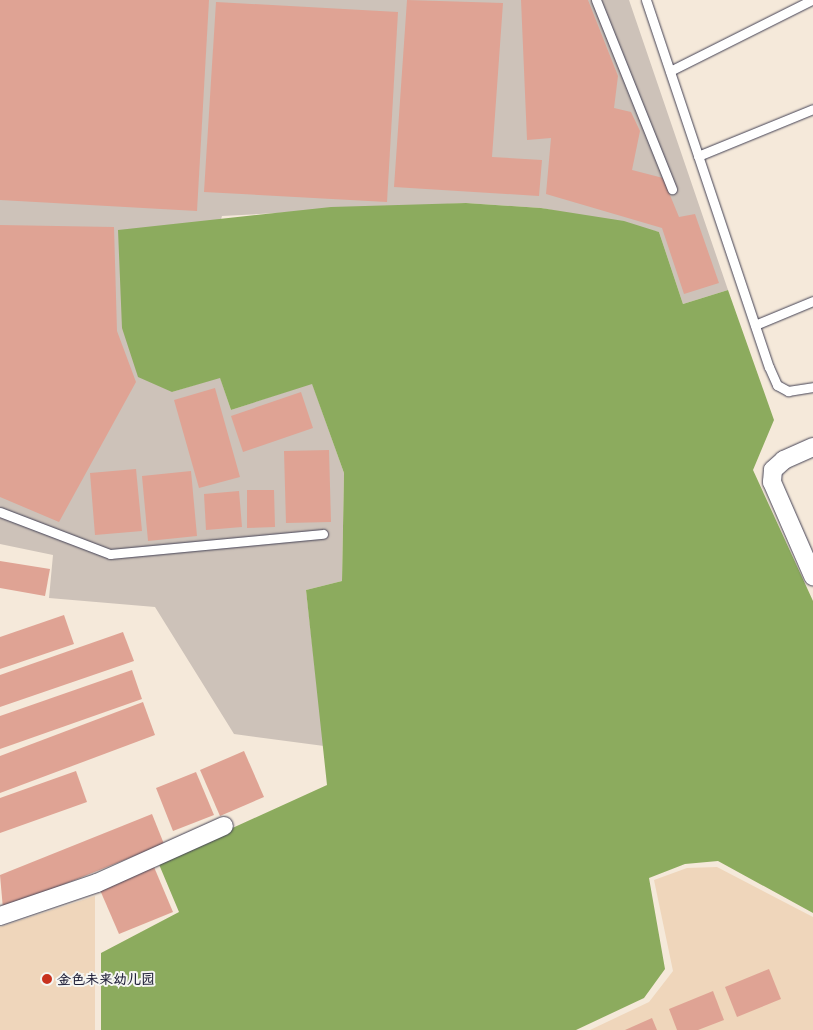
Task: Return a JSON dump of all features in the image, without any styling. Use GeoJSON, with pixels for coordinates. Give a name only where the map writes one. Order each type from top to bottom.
{"type":"FeatureCollection","features":[{"type":"Feature","properties":{"kind":"street"},"geometry":{"type":"LineString","coordinates":[[813,447],[784,460],[773,470],[772,482],[813,576]]}},
{"type":"Feature","properties":{"kind":"street"},"geometry":{"type":"LineString","coordinates":[[0,916],[97,883],[224,826]]}},
{"type":"Feature","properties":{"kind":"lane"},"geometry":{"type":"LineString","coordinates":[[596,0],[672,189]]}},
{"type":"Feature","properties":{"kind":"lane"},"geometry":{"type":"LineString","coordinates":[[646,0],[777,385],[788,391],[813,387]]}},
{"type":"Feature","properties":{"kind":"lane"},"geometry":{"type":"LineString","coordinates":[[670,71],[812,0]]}},
{"type":"Feature","properties":{"kind":"lane"},"geometry":{"type":"LineString","coordinates":[[698,156],[813,110]]}},
{"type":"Feature","properties":{"kind":"lane"},"geometry":{"type":"LineString","coordinates":[[755,325],[813,301]]}},
{"type":"Feature","properties":{"kind":"lane"},"geometry":{"type":"LineString","coordinates":[[0,512],[110,554],[323,534]]}},
{"type":"Feature","properties":{"kind":"shaded area"},"geometry":{"type":"Polygon","coordinates":[[[0,0],[629,0],[728,290],[683,304],[659,232],[541,208],[466,203],[222,216],[172,392],[220,377],[231,410],[312,383],[344,473],[342,581],[306,590],[324,746],[234,734],[155,607],[49,598],[53,555],[0,544],[0,0]]]}},
{"type":"Feature","properties":{"kind":"shaded area"},"geometry":{"type":"Polygon","coordinates":[[[717,867],[813,917],[813,1030],[590,1030],[649,1002],[673,971],[654,880],[687,868],[717,867]]]}},
{"type":"Feature","properties":{"kind":"shaded area","name":"金色未来幼儿园"},"geometry":{"type":"Polygon","coordinates":[[[95,896],[95,1030],[0,1030],[0,927],[95,896]]]}},
{"type":"Feature","properties":{"kind":"green space"},"geometry":{"type":"Polygon","coordinates":[[[466,203],[541,208],[624,221],[659,232],[683,304],[728,290],[774,420],[753,470],[813,601],[813,913],[718,861],[685,864],[649,878],[665,969],[644,998],[576,1030],[101,1030],[101,953],[179,912],[158,862],[327,785],[306,590],[342,581],[344,473],[312,384],[231,410],[220,378],[172,392],[138,377],[122,328],[118,230],[331,207],[466,203]]]}},
{"type":"Feature","properties":{"kind":"building"},"geometry":{"type":"Polygon","coordinates":[[[0,0],[209,0],[197,211],[0,200],[0,0]]]}},
{"type":"Feature","properties":{"kind":"building"},"geometry":{"type":"Polygon","coordinates":[[[407,0],[503,3],[492,157],[542,160],[539,196],[394,187],[407,0]]]}},
{"type":"Feature","properties":{"kind":"building"},"geometry":{"type":"Polygon","coordinates":[[[521,0],[588,0],[618,76],[614,108],[631,112],[640,131],[632,170],[663,178],[679,217],[695,214],[719,283],[684,294],[662,228],[546,194],[551,138],[527,140],[521,0]]]}},
{"type":"Feature","properties":{"kind":"building"},"geometry":{"type":"Polygon","coordinates":[[[216,2],[398,12],[387,202],[204,192],[216,2]]]}},
{"type":"Feature","properties":{"kind":"building"},"geometry":{"type":"Polygon","coordinates":[[[0,225],[114,227],[117,331],[136,382],[59,522],[0,497],[0,225]]]}},
{"type":"Feature","properties":{"kind":"building"},"geometry":{"type":"Polygon","coordinates":[[[215,388],[240,477],[199,488],[174,400],[215,388]]]}},
{"type":"Feature","properties":{"kind":"building"},"geometry":{"type":"Polygon","coordinates":[[[301,392],[313,428],[243,452],[231,416],[301,392]]]}},
{"type":"Feature","properties":{"kind":"building"},"geometry":{"type":"Polygon","coordinates":[[[329,450],[331,522],[286,523],[284,451],[329,450]]]}},
{"type":"Feature","properties":{"kind":"building"},"geometry":{"type":"Polygon","coordinates":[[[136,469],[142,531],[95,535],[90,473],[136,469]]]}},
{"type":"Feature","properties":{"kind":"building"},"geometry":{"type":"Polygon","coordinates":[[[191,471],[197,536],[148,541],[142,476],[191,471]]]}},
{"type":"Feature","properties":{"kind":"building"},"geometry":{"type":"Polygon","coordinates":[[[247,490],[274,490],[275,527],[247,528],[247,490]]]}},
{"type":"Feature","properties":{"kind":"building"},"geometry":{"type":"Polygon","coordinates":[[[239,491],[242,527],[206,530],[204,494],[239,491]]]}},
{"type":"Feature","properties":{"kind":"building"},"geometry":{"type":"Polygon","coordinates":[[[0,561],[50,569],[45,596],[0,588],[0,561]]]}},
{"type":"Feature","properties":{"kind":"building"},"geometry":{"type":"Polygon","coordinates":[[[64,615],[74,644],[0,669],[0,637],[64,615]]]}},
{"type":"Feature","properties":{"kind":"building"},"geometry":{"type":"Polygon","coordinates":[[[123,632],[134,661],[0,707],[0,675],[123,632]]]}},
{"type":"Feature","properties":{"kind":"building"},"geometry":{"type":"Polygon","coordinates":[[[132,670],[142,699],[0,749],[0,716],[132,670]]]}},
{"type":"Feature","properties":{"kind":"building"},"geometry":{"type":"Polygon","coordinates":[[[143,702],[155,735],[0,793],[0,756],[143,702]]]}},
{"type":"Feature","properties":{"kind":"building"},"geometry":{"type":"Polygon","coordinates":[[[244,751],[264,797],[220,816],[200,770],[244,751]]]}},
{"type":"Feature","properties":{"kind":"building"},"geometry":{"type":"Polygon","coordinates":[[[76,771],[87,802],[0,833],[0,798],[76,771]]]}},
{"type":"Feature","properties":{"kind":"building"},"geometry":{"type":"Polygon","coordinates":[[[196,772],[214,815],[173,831],[156,788],[196,772]]]}},
{"type":"Feature","properties":{"kind":"building"},"geometry":{"type":"Polygon","coordinates":[[[152,814],[164,844],[3,909],[0,875],[152,814]]]}},
{"type":"Feature","properties":{"kind":"building"},"geometry":{"type":"Polygon","coordinates":[[[154,867],[173,912],[119,934],[100,890],[154,867]]]}},
{"type":"Feature","properties":{"kind":"building"},"geometry":{"type":"Polygon","coordinates":[[[769,969],[781,999],[737,1017],[725,987],[769,969]]]}},
{"type":"Feature","properties":{"kind":"building"},"geometry":{"type":"Polygon","coordinates":[[[713,991],[724,1020],[698,1030],[677,1030],[669,1009],[713,991]]]}},
{"type":"Feature","properties":{"kind":"building"},"geometry":{"type":"Polygon","coordinates":[[[652,1018],[657,1030],[625,1030],[652,1018]]]}},
{"type":"Feature","properties":{"kind":"place","name":"金色未来幼儿园"},"geometry":{"type":"Point","coordinates":[47,979]}}]}
